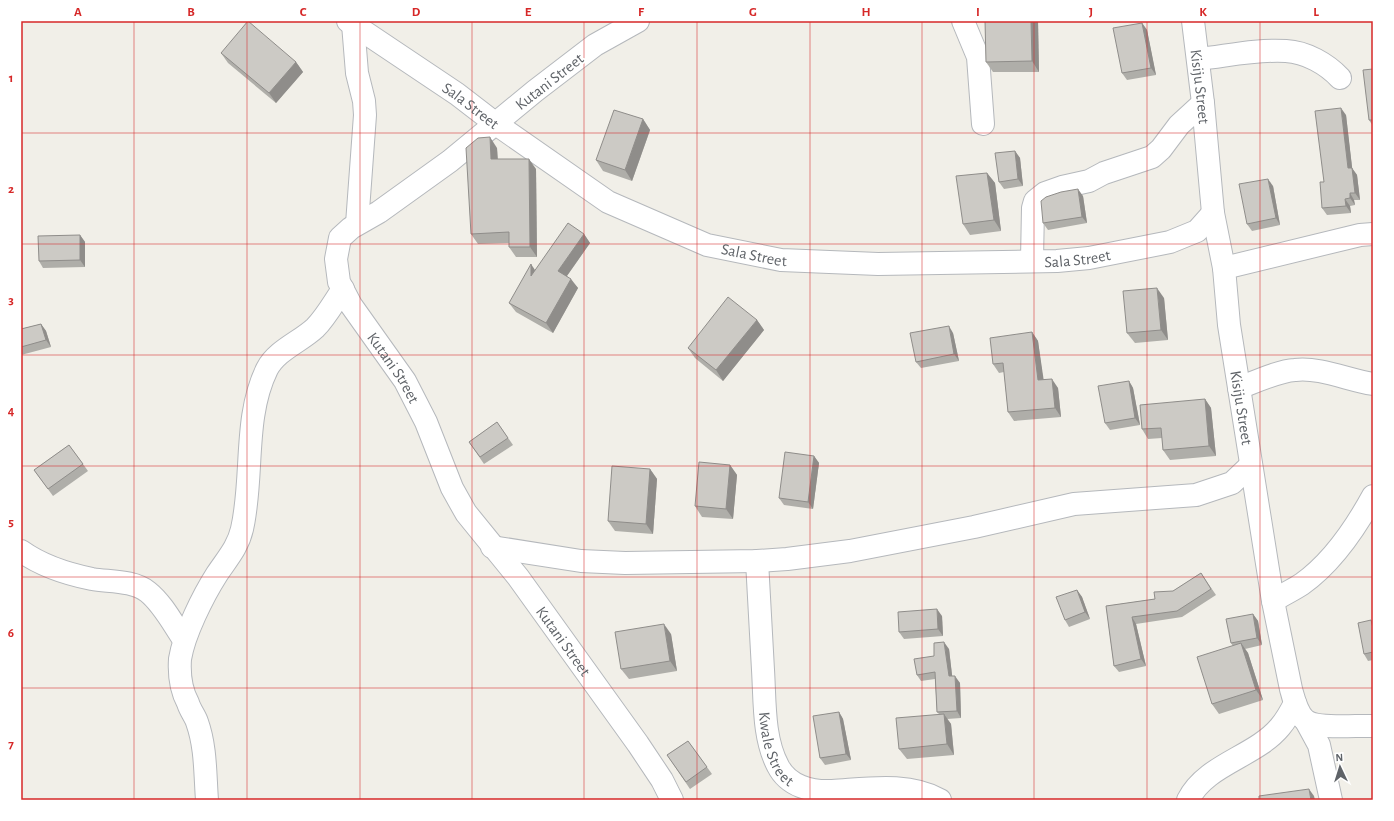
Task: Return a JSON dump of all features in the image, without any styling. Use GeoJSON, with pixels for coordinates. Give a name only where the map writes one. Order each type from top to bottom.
{"type":"FeatureCollection","features":[{"type":"Feature","properties":{"kind":"street","name":"Kutani Street"},"geometry":{"type":"LineString","coordinates":[[638,21],[595,45],[541,86],[450,161],[379,212],[357,224],[340,238],[336,259],[339,282],[351,305],[405,381],[426,422],[452,488],[466,512],[492,547],[518,577],[638,744],[662,780],[672,800]]}},
{"type":"Feature","properties":{"kind":"street"},"geometry":{"type":"LineString","coordinates":[[964,21],[978,57],[981,78],[983,124]]}},
{"type":"Feature","properties":{"kind":"street","name":"Kisiju Street"},"geometry":{"type":"LineString","coordinates":[[1193,21],[1199,59],[1213,213],[1224,268],[1229,325],[1273,601],[1295,703],[1319,745],[1331,800]]}},
{"type":"Feature","properties":{"kind":"street","name":"Sala Street"},"geometry":{"type":"LineString","coordinates":[[351,23],[457,94],[496,124],[608,202],[707,245],[782,260],[878,264],[1032,260],[1058,261],[1090,258],[1170,242],[1197,231],[1213,213]]}},
{"type":"Feature","properties":{"kind":"street"},"geometry":{"type":"LineString","coordinates":[[351,23],[357,73],[364,101],[365,115],[357,224]]}},
{"type":"Feature","properties":{"kind":"street"},"geometry":{"type":"LineString","coordinates":[[1199,59],[1286,51],[1309,57],[1330,68],[1340,78]]}},
{"type":"Feature","properties":{"kind":"street"},"geometry":{"type":"LineString","coordinates":[[1032,260],[1033,208],[1035,201],[1050,191],[1089,181],[1104,173],[1152,157],[1161,149],[1179,125],[1203,103]]}},
{"type":"Feature","properties":{"kind":"street"},"geometry":{"type":"LineString","coordinates":[[1224,268],[1360,235],[1373,234]]}},
{"type":"Feature","properties":{"kind":"street"},"geometry":{"type":"LineString","coordinates":[[207,800],[203,746],[197,721],[182,691],[180,660],[184,640],[207,591],[236,546],[242,529],[250,476],[250,434],[261,387],[268,368],[288,347],[302,340],[316,327],[343,289]]}},
{"type":"Feature","properties":{"kind":"street"},"geometry":{"type":"LineString","coordinates":[[1239,388],[1294,370],[1324,372],[1350,381],[1373,384]]}},
{"type":"Feature","properties":{"kind":"street"},"geometry":{"type":"LineString","coordinates":[[492,547],[588,562],[625,563],[757,561],[850,551],[974,527],[1074,504],[1196,495],[1232,483],[1251,465]]}},
{"type":"Feature","properties":{"kind":"street"},"geometry":{"type":"LineString","coordinates":[[1273,601],[1302,584],[1320,569],[1350,534],[1373,496]]}},
{"type":"Feature","properties":{"kind":"street"},"geometry":{"type":"LineString","coordinates":[[21,551],[46,566],[91,579],[133,585],[146,590],[158,601],[184,640]]}},
{"type":"Feature","properties":{"kind":"street","name":"Kwale Street"},"geometry":{"type":"LineString","coordinates":[[757,561],[769,744],[778,767],[790,781],[805,789],[830,791],[892,788],[932,795],[940,800]]}},
{"type":"Feature","properties":{"kind":"street"},"geometry":{"type":"LineString","coordinates":[[1188,800],[1194,788],[1203,780],[1246,753],[1280,727],[1295,703]]}},
{"type":"Feature","properties":{"kind":"street"},"geometry":{"type":"LineString","coordinates":[[1306,721],[1318,726],[1373,726]]}},
{"type":"Feature","properties":{"kind":"building"},"geometry":{"type":"Polygon","coordinates":[[[248,21],[296,62],[269,93],[221,53],[248,21]]]}},
{"type":"Feature","properties":{"kind":"building"},"geometry":{"type":"Polygon","coordinates":[[[985,21],[1031,21],[1032,61],[986,62],[985,21]]]}},
{"type":"Feature","properties":{"kind":"building"},"geometry":{"type":"Polygon","coordinates":[[[1142,23],[1151,68],[1122,73],[1113,28],[1142,23]]]}},
{"type":"Feature","properties":{"kind":"building"},"geometry":{"type":"Polygon","coordinates":[[[1373,69],[1373,120],[1369,120],[1363,70],[1373,69]]]}},
{"type":"Feature","properties":{"kind":"building"},"geometry":{"type":"Polygon","coordinates":[[[1341,108],[1348,168],[1352,168],[1355,193],[1350,193],[1350,198],[1345,199],[1346,206],[1322,208],[1320,182],[1324,182],[1315,111],[1341,108]]]}},
{"type":"Feature","properties":{"kind":"building"},"geometry":{"type":"Polygon","coordinates":[[[614,110],[643,119],[625,170],[596,160],[614,110]]]}},
{"type":"Feature","properties":{"kind":"building"},"geometry":{"type":"Polygon","coordinates":[[[490,137],[491,159],[529,159],[530,247],[509,247],[509,232],[471,234],[466,148],[478,138],[490,137]]]}},
{"type":"Feature","properties":{"kind":"building"},"geometry":{"type":"Polygon","coordinates":[[[1015,151],[1018,179],[999,182],[995,153],[1015,151]]]}},
{"type":"Feature","properties":{"kind":"building"},"geometry":{"type":"Polygon","coordinates":[[[987,173],[994,220],[963,224],[956,176],[987,173]]]}},
{"type":"Feature","properties":{"kind":"building"},"geometry":{"type":"Polygon","coordinates":[[[1268,179],[1276,218],[1247,224],[1239,184],[1268,179]]]}},
{"type":"Feature","properties":{"kind":"building"},"geometry":{"type":"Polygon","coordinates":[[[1078,189],[1082,217],[1043,223],[1041,201],[1046,197],[1061,192],[1078,189]]]}},
{"type":"Feature","properties":{"kind":"building"},"geometry":{"type":"Polygon","coordinates":[[[568,223],[584,234],[558,271],[571,279],[546,323],[509,303],[531,264],[531,276],[568,223]]]}},
{"type":"Feature","properties":{"kind":"building"},"geometry":{"type":"Polygon","coordinates":[[[80,235],[80,260],[39,261],[38,236],[80,235]]]}},
{"type":"Feature","properties":{"kind":"building"},"geometry":{"type":"Polygon","coordinates":[[[1157,288],[1161,330],[1127,333],[1123,291],[1157,288]]]}},
{"type":"Feature","properties":{"kind":"building"},"geometry":{"type":"Polygon","coordinates":[[[728,297],[757,320],[716,370],[688,348],[728,297]]]}},
{"type":"Feature","properties":{"kind":"building"},"geometry":{"type":"Polygon","coordinates":[[[41,324],[46,340],[21,347],[21,329],[41,324]]]}},
{"type":"Feature","properties":{"kind":"building"},"geometry":{"type":"Polygon","coordinates":[[[949,326],[954,354],[916,362],[910,333],[949,326]]]}},
{"type":"Feature","properties":{"kind":"building"},"geometry":{"type":"Polygon","coordinates":[[[1032,332],[1038,380],[1052,379],[1055,408],[1008,412],[1003,363],[993,364],[990,338],[1032,332]]]}},
{"type":"Feature","properties":{"kind":"building"},"geometry":{"type":"Polygon","coordinates":[[[1129,381],[1135,418],[1105,423],[1098,386],[1129,381]]]}},
{"type":"Feature","properties":{"kind":"building"},"geometry":{"type":"Polygon","coordinates":[[[1205,399],[1209,446],[1163,450],[1161,428],[1142,429],[1140,405],[1205,399]]]}},
{"type":"Feature","properties":{"kind":"building"},"geometry":{"type":"Polygon","coordinates":[[[497,422],[508,438],[480,457],[469,442],[497,422]]]}},
{"type":"Feature","properties":{"kind":"building"},"geometry":{"type":"Polygon","coordinates":[[[69,445],[83,464],[48,489],[34,470],[69,445]]]}},
{"type":"Feature","properties":{"kind":"building"},"geometry":{"type":"Polygon","coordinates":[[[785,452],[814,456],[808,502],[779,498],[785,452]]]}},
{"type":"Feature","properties":{"kind":"building"},"geometry":{"type":"Polygon","coordinates":[[[699,462],[730,465],[726,509],[695,506],[699,462]]]}},
{"type":"Feature","properties":{"kind":"building"},"geometry":{"type":"Polygon","coordinates":[[[612,466],[650,469],[646,524],[608,521],[612,466]]]}},
{"type":"Feature","properties":{"kind":"building"},"geometry":{"type":"Polygon","coordinates":[[[1201,573],[1211,589],[1177,611],[1132,617],[1141,659],[1114,666],[1106,606],[1155,599],[1154,592],[1173,591],[1201,573]]]}},
{"type":"Feature","properties":{"kind":"building"},"geometry":{"type":"Polygon","coordinates":[[[1077,590],[1085,612],[1065,620],[1056,597],[1077,590]]]}},
{"type":"Feature","properties":{"kind":"building"},"geometry":{"type":"Polygon","coordinates":[[[937,609],[938,629],[899,632],[898,612],[937,609]]]}},
{"type":"Feature","properties":{"kind":"building"},"geometry":{"type":"Polygon","coordinates":[[[1253,614],[1257,638],[1231,643],[1226,619],[1253,614]]]}},
{"type":"Feature","properties":{"kind":"building"},"geometry":{"type":"Polygon","coordinates":[[[1371,620],[1373,628],[1373,652],[1364,654],[1358,623],[1371,620]]]}},
{"type":"Feature","properties":{"kind":"building"},"geometry":{"type":"Polygon","coordinates":[[[664,624],[670,661],[621,669],[615,632],[664,624]]]}},
{"type":"Feature","properties":{"kind":"building"},"geometry":{"type":"Polygon","coordinates":[[[944,642],[949,676],[955,676],[957,711],[937,712],[935,672],[917,675],[914,659],[934,656],[934,643],[944,642]]]}},
{"type":"Feature","properties":{"kind":"building"},"geometry":{"type":"Polygon","coordinates":[[[1241,643],[1256,690],[1212,704],[1197,657],[1241,643]]]}},
{"type":"Feature","properties":{"kind":"building"},"geometry":{"type":"Polygon","coordinates":[[[839,712],[846,754],[820,758],[813,716],[839,712]]]}},
{"type":"Feature","properties":{"kind":"building"},"geometry":{"type":"Polygon","coordinates":[[[944,714],[947,744],[899,749],[896,718],[944,714]]]}},
{"type":"Feature","properties":{"kind":"building"},"geometry":{"type":"Polygon","coordinates":[[[688,741],[707,767],[686,782],[667,755],[688,741]]]}},
{"type":"Feature","properties":{"kind":"building"},"geometry":{"type":"Polygon","coordinates":[[[1309,789],[1311,800],[1259,800],[1259,796],[1309,789]]]}}]}
